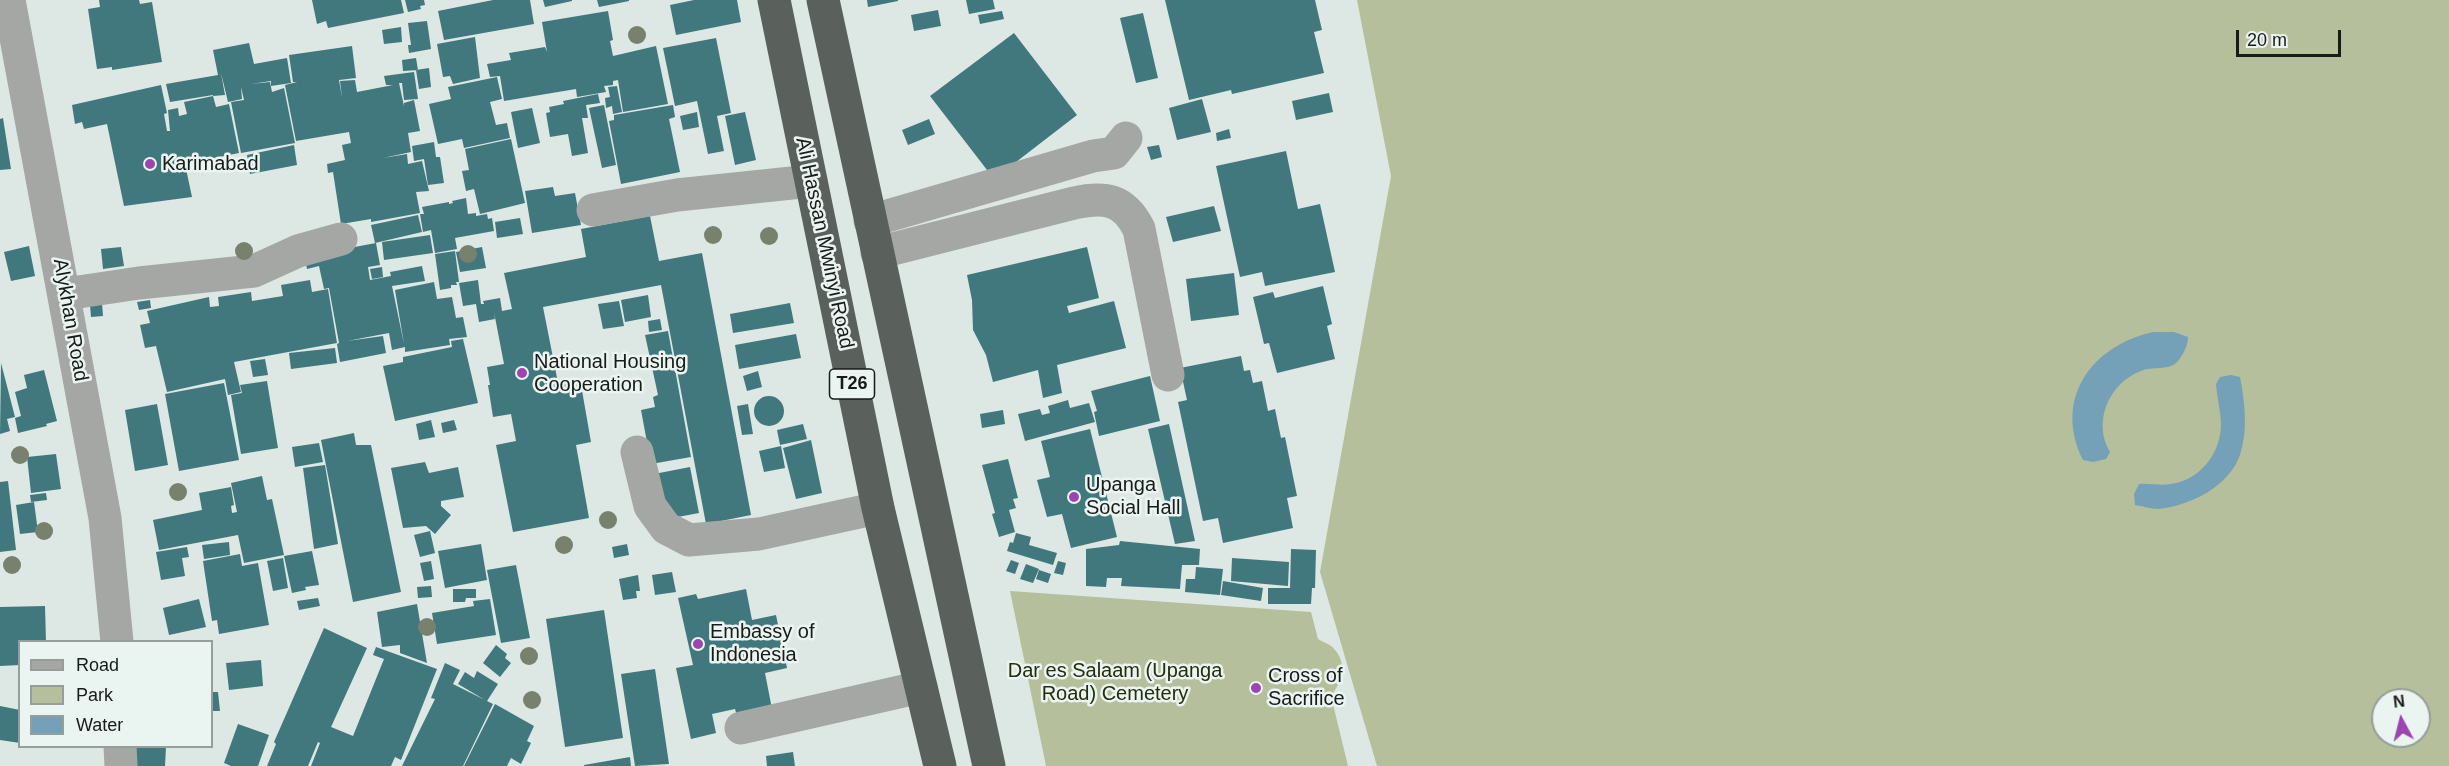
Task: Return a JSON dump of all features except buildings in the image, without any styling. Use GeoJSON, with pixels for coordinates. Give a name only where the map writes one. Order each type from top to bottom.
{"type":"FeatureCollection","features":[{"type":"Feature","properties":{"kind":"highway","name":"Ali Hassan Mwinyi Road"},"geometry":{"type":"LineString","coordinates":[[774,0],[878,508],[939,766]]}},
{"type":"Feature","properties":{"kind":"highway","name":"T26"},"geometry":{"type":"LineString","coordinates":[[822,0],[989,766]]}},
{"type":"Feature","properties":{"kind":"street","name":"Alykhan Road"},"geometry":{"type":"LineString","coordinates":[[9,0],[105,518],[117,640]]}},
{"type":"Feature","properties":{"kind":"street"},"geometry":{"type":"LineString","coordinates":[[870,221],[1093,156],[1114,153],[1126,138]]}},
{"type":"Feature","properties":{"kind":"street"},"geometry":{"type":"LineString","coordinates":[[593,210],[677,195],[811,181]]}},
{"type":"Feature","properties":{"kind":"street"},"geometry":{"type":"LineString","coordinates":[[877,253],[1074,203],[1088,200],[1115,202],[1133,218],[1139,229],[1168,375]]}},
{"type":"Feature","properties":{"kind":"street"},"geometry":{"type":"LineString","coordinates":[[65,294],[254,270],[297,251],[342,239]]}},
{"type":"Feature","properties":{"kind":"street"},"geometry":{"type":"LineString","coordinates":[[637,452],[650,506],[666,528],[689,540],[759,534],[878,508]]}},
{"type":"Feature","properties":{"kind":"street"},"geometry":{"type":"LineString","coordinates":[[741,728],[921,687]]}},
{"type":"Feature","properties":{"kind":"street"},"geometry":{"type":"LineString","coordinates":[[120,748],[121,766]]}},
{"type":"Feature","properties":{"kind":"green space"},"geometry":{"type":"Polygon","coordinates":[[[1357,0],[2449,0],[2449,766],[1377,766],[1320,572],[1391,176],[1357,0]]]}},
{"type":"Feature","properties":{"kind":"green space","name":"Dar es Salaam (Upanga Road) Cemetery"},"geometry":{"type":"Polygon","coordinates":[[[1010,591],[1311,612],[1318,639],[1334,648],[1341,662],[1342,674],[1331,696],[1348,766],[1046,766],[1010,591]]]}},
{"type":"Feature","properties":{"kind":"water"},"geometry":{"type":"Polygon","coordinates":[[[2153,332],[2174,332],[2188,337],[2183,354],[2174,365],[2141,371],[2120,384],[2112,394],[2103,416],[2105,440],[2110,452],[2106,459],[2093,462],[2083,460],[2075,438],[2073,416],[2076,396],[2084,378],[2112,349],[2131,339],[2153,332]]]}},
{"type":"Feature","properties":{"kind":"water"},"geometry":{"type":"Polygon","coordinates":[[[2231,375],[2240,377],[2245,416],[2243,446],[2235,466],[2227,477],[2206,493],[2182,504],[2158,509],[2135,505],[2134,494],[2139,484],[2167,485],[2181,482],[2199,471],[2212,456],[2220,436],[2221,426],[2216,384],[2220,377],[2231,375]]]}},
{"type":"Feature","properties":{"kind":"place","name":"Karimabad"},"geometry":{"type":"Point","coordinates":[150,164]}},
{"type":"Feature","properties":{"kind":"place","name":"National Housing Cooperation"},"geometry":{"type":"Point","coordinates":[522,373]}},
{"type":"Feature","properties":{"kind":"place","name":"Upanga Social Hall"},"geometry":{"type":"Point","coordinates":[1074,497]}},
{"type":"Feature","properties":{"kind":"place","name":"Embassy of Indonesia"},"geometry":{"type":"Point","coordinates":[698,644]}},
{"type":"Feature","properties":{"kind":"place","name":"Cross of Sacrifice"},"geometry":{"type":"Point","coordinates":[1256,688]}}]}
